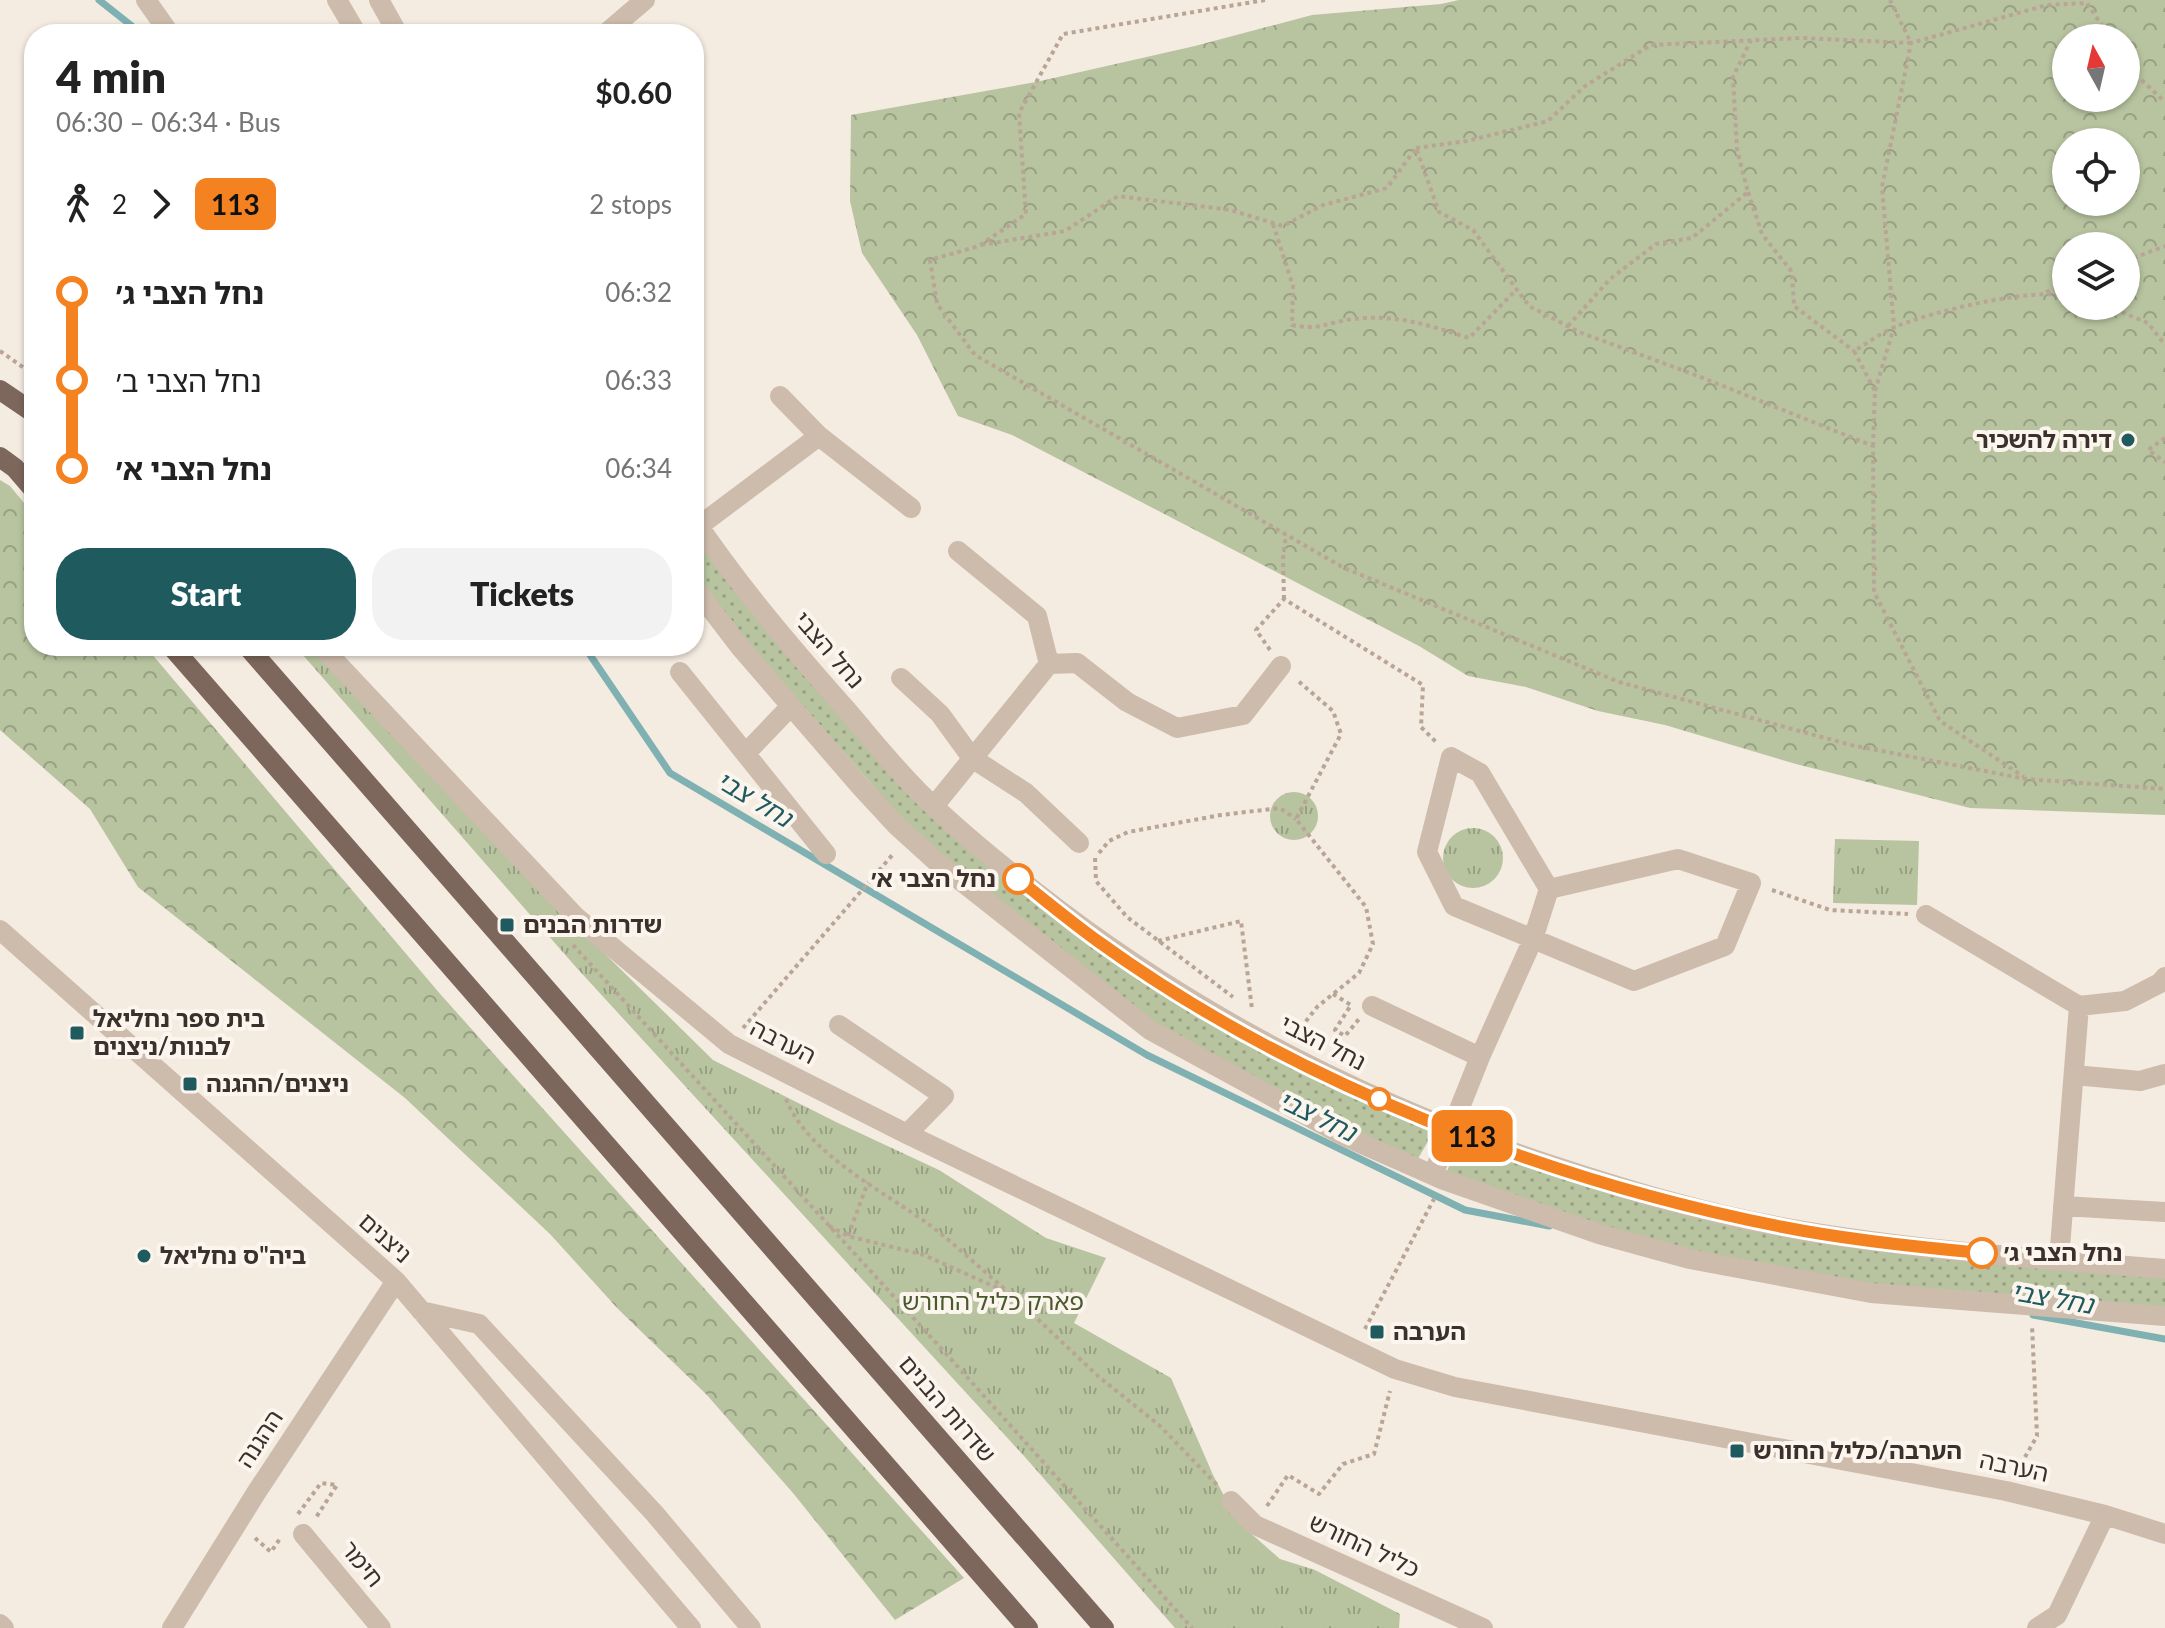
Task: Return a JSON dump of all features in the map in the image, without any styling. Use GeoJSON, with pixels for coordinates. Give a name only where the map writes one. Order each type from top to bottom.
{"type":"FeatureCollection","features":[{"type":"Feature","properties":{"kind":"main road"},"geometry":{"type":"LineString","coordinates":[[0,390],[24,406]]}},
{"type":"Feature","properties":{"kind":"main road"},"geometry":{"type":"LineString","coordinates":[[0,457],[24,478]]}},
{"type":"Feature","properties":{"kind":"main road"},"geometry":{"type":"LineString","coordinates":[[180,656],[1028,1628]]}},
{"type":"Feature","properties":{"kind":"main road","name":"שדרות הבנים"},"geometry":{"type":"LineString","coordinates":[[256,656],[1104,1628]]}},
{"type":"Feature","properties":{"kind":"street"},"geometry":{"type":"LineString","coordinates":[[146,0],[163,24]]}},
{"type":"Feature","properties":{"kind":"street"},"geometry":{"type":"LineString","coordinates":[[337,0],[351,24]]}},
{"type":"Feature","properties":{"kind":"street"},"geometry":{"type":"LineString","coordinates":[[379,0],[392,24]]}},
{"type":"Feature","properties":{"kind":"street"},"geometry":{"type":"LineString","coordinates":[[617,24],[645,0]]}},
{"type":"Feature","properties":{"kind":"street"},"geometry":{"type":"LineString","coordinates":[[780,396],[819,436],[911,508]]}},
{"type":"Feature","properties":{"kind":"street"},"geometry":{"type":"LineString","coordinates":[[704,516],[819,436]]}},
{"type":"Feature","properties":{"kind":"street","name":"נחל הצבי"},"geometry":{"type":"LineString","coordinates":[[704,533],[807,666],[934,806],[1018,879],[1099,942],[1179,994],[1282,1052],[1367,1094],[1452,1129],[1608,1184],[1784,1228],[1956,1251],[2165,1269]]}},
{"type":"Feature","properties":{"kind":"street"},"geometry":{"type":"LineString","coordinates":[[958,551],[1037,616],[1049,664]]}},
{"type":"Feature","properties":{"kind":"street"},"geometry":{"type":"LineString","coordinates":[[704,600],[790,707],[869,796],[909,836],[993,909],[1150,1030],[1342,1135],[1439,1178],[1599,1234],[1690,1259],[1871,1293],[2165,1316]]}},
{"type":"Feature","properties":{"kind":"street","name":"הערבה"},"geometry":{"type":"LineString","coordinates":[[330,656],[576,917],[729,1044],[907,1134],[1395,1369],[1455,1387],[2006,1491],[2105,1515],[2165,1534]]}},
{"type":"Feature","properties":{"kind":"street"},"geometry":{"type":"LineString","coordinates":[[934,806],[1049,664],[1077,663],[1127,702],[1177,728],[1243,715],[1281,666]]}},
{"type":"Feature","properties":{"kind":"street"},"geometry":{"type":"LineString","coordinates":[[680,672],[826,854]]}},
{"type":"Feature","properties":{"kind":"street"},"geometry":{"type":"LineString","coordinates":[[901,678],[940,714],[972,758],[1026,793],[1079,843]]}},
{"type":"Feature","properties":{"kind":"street"},"geometry":{"type":"LineString","coordinates":[[746,753],[790,707]]}},
{"type":"Feature","properties":{"kind":"street"},"geometry":{"type":"LineString","coordinates":[[1439,1178],[1452,1129],[1480,1057],[1533,939],[1549,889],[1480,773],[1451,757],[1427,852],[1454,906],[1533,939],[1634,981],[1725,946],[1751,883],[1678,859],[1549,889]]}},
{"type":"Feature","properties":{"kind":"street"},"geometry":{"type":"LineString","coordinates":[[1926,915],[2079,1006],[2125,1001],[2160,983],[2165,977]]}},
{"type":"Feature","properties":{"kind":"street","name":"ניצנים"},"geometry":{"type":"LineString","coordinates":[[0,930],[396,1281],[691,1628]]}},
{"type":"Feature","properties":{"kind":"street"},"geometry":{"type":"LineString","coordinates":[[1372,1006],[1480,1057]]}},
{"type":"Feature","properties":{"kind":"street"},"geometry":{"type":"LineString","coordinates":[[2059,1260],[2079,1006]]}},
{"type":"Feature","properties":{"kind":"street"},"geometry":{"type":"LineString","coordinates":[[839,1025],[944,1096],[907,1134]]}},
{"type":"Feature","properties":{"kind":"street"},"geometry":{"type":"LineString","coordinates":[[2074,1075],[2140,1081],[2165,1074]]}},
{"type":"Feature","properties":{"kind":"street"},"geometry":{"type":"LineString","coordinates":[[2063,1206],[2165,1212]]}},
{"type":"Feature","properties":{"kind":"street","name":"ההגנה"},"geometry":{"type":"LineString","coordinates":[[172,1628],[256,1493],[396,1281]]}},
{"type":"Feature","properties":{"kind":"street"},"geometry":{"type":"LineString","coordinates":[[421,1311],[479,1324],[655,1514],[751,1628]]}},
{"type":"Feature","properties":{"kind":"street","name":"כליל החורש"},"geometry":{"type":"LineString","coordinates":[[1231,1501],[1255,1525],[1483,1628]]}},
{"type":"Feature","properties":{"kind":"street"},"geometry":{"type":"LineString","coordinates":[[2037,1628],[2057,1615],[2105,1515]]}},
{"type":"Feature","properties":{"kind":"street","name":"חימר"},"geometry":{"type":"LineString","coordinates":[[303,1534],[381,1628]]}},
{"type":"Feature","properties":{"kind":"path"},"geometry":{"type":"LineString","coordinates":[[979,246],[1026,214],[1019,113],[1063,34],[1265,0]]}},
{"type":"Feature","properties":{"kind":"path"},"geometry":{"type":"LineString","coordinates":[[1890,0],[1911,43],[1882,187],[1894,327],[1875,391],[1874,592],[1940,721],[2026,779]]}},
{"type":"Feature","properties":{"kind":"path"},"geometry":{"type":"LineString","coordinates":[[2101,24],[2087,3],[2047,5],[1911,43],[1802,38],[1651,45],[1585,86],[1548,121],[1467,141],[1416,148],[1387,188],[1323,205],[1283,226],[1230,210],[1118,196],[1065,231],[979,246],[930,260],[937,304],[975,355],[1342,567],[1619,682],[1851,745],[2026,779],[2165,789]]}},
{"type":"Feature","properties":{"kind":"path"},"geometry":{"type":"LineString","coordinates":[[1751,40],[1733,77],[1737,150],[1762,234],[1792,272],[1794,306],[1854,351],[1875,391]]}},
{"type":"Feature","properties":{"kind":"path"},"geometry":{"type":"LineString","coordinates":[[2140,79],[2165,102]]}},
{"type":"Feature","properties":{"kind":"path"},"geometry":{"type":"LineString","coordinates":[[1416,148],[1439,212],[1473,230],[1529,306],[1568,326],[1873,446]]}},
{"type":"Feature","properties":{"kind":"path"},"geometry":{"type":"LineString","coordinates":[[1568,326],[1610,279],[1656,244],[1692,238],[1748,192]]}},
{"type":"Feature","properties":{"kind":"path"},"geometry":{"type":"LineString","coordinates":[[1272,223],[1293,286],[1292,325],[1313,329],[1353,319],[1411,319],[1469,338],[1517,289]]}},
{"type":"Feature","properties":{"kind":"path"},"geometry":{"type":"LineString","coordinates":[[2140,256],[2165,246]]}},
{"type":"Feature","properties":{"kind":"path"},"geometry":{"type":"LineString","coordinates":[[1854,351],[1894,327],[1944,311],[2052,290]]}},
{"type":"Feature","properties":{"kind":"path"},"geometry":{"type":"LineString","coordinates":[[2044,293],[2052,294]]}},
{"type":"Feature","properties":{"kind":"path"},"geometry":{"type":"LineString","coordinates":[[2140,320],[2148,323],[2165,345]]}},
{"type":"Feature","properties":{"kind":"path"},"geometry":{"type":"LineString","coordinates":[[0,351],[24,368]]}},
{"type":"Feature","properties":{"kind":"path"},"geometry":{"type":"LineString","coordinates":[[2165,438],[2148,450],[2165,462]]}},
{"type":"Feature","properties":{"kind":"path"},"geometry":{"type":"LineString","coordinates":[[1286,535],[1284,599],[1256,630],[1281,666],[1333,711],[1341,734],[1296,819]]}},
{"type":"Feature","properties":{"kind":"path"},"geometry":{"type":"LineString","coordinates":[[1284,599],[1423,685],[1421,727],[1451,757]]}},
{"type":"Feature","properties":{"kind":"path"},"geometry":{"type":"LineString","coordinates":[[1235,999],[1127,917],[1096,881],[1095,859],[1109,841],[1128,832],[1280,808],[1296,819],[1366,907],[1373,944],[1359,973],[1317,1007],[1282,1052]]}},
{"type":"Feature","properties":{"kind":"path"},"geometry":{"type":"LineString","coordinates":[[729,1044],[909,836]]}},
{"type":"Feature","properties":{"kind":"path"},"geometry":{"type":"LineString","coordinates":[[1079,843],[1095,859]]}},
{"type":"Feature","properties":{"kind":"path"},"geometry":{"type":"LineString","coordinates":[[1751,883],[1830,910],[1926,915]]}},
{"type":"Feature","properties":{"kind":"path"},"geometry":{"type":"LineString","coordinates":[[1158,941],[1241,921],[1252,1010],[1244,1007]]}},
{"type":"Feature","properties":{"kind":"path"},"geometry":{"type":"LineString","coordinates":[[573,945],[1192,1628]]}},
{"type":"Feature","properties":{"kind":"path"},"geometry":{"type":"LineString","coordinates":[[1333,994],[1351,1005],[1335,1030],[1345,1036],[1366,1008],[1372,1006]]}},
{"type":"Feature","properties":{"kind":"path"},"geometry":{"type":"LineString","coordinates":[[1286,1027],[1298,1032]]}},
{"type":"Feature","properties":{"kind":"path"},"geometry":{"type":"LineString","coordinates":[[783,1091],[794,1119],[839,1164],[933,1228],[1011,1294],[1099,1377],[1159,1425],[1231,1501]]}},
{"type":"Feature","properties":{"kind":"path"},"geometry":{"type":"LineString","coordinates":[[1354,1349],[1439,1178]]}},
{"type":"Feature","properties":{"kind":"path"},"geometry":{"type":"LineString","coordinates":[[848,1236],[868,1182]]}},
{"type":"Feature","properties":{"kind":"path"},"geometry":{"type":"LineString","coordinates":[[825,1224],[848,1236],[924,1255],[1011,1294]]}},
{"type":"Feature","properties":{"kind":"path"},"geometry":{"type":"LineString","coordinates":[[2006,1491],[2037,1436],[2031,1306]]}},
{"type":"Feature","properties":{"kind":"path"},"geometry":{"type":"LineString","coordinates":[[1255,1525],[1288,1475],[1319,1494],[1343,1464],[1374,1454],[1395,1369]]}},
{"type":"Feature","properties":{"kind":"green space"},"geometry":{"type":"Polygon","coordinates":[[[1459,0],[2165,0],[2165,815],[1970,808],[1796,764],[1665,725],[1598,711],[1526,687],[1468,676],[1419,646],[1012,435],[958,416],[917,335],[862,253],[850,201],[851,115],[1036,82],[1195,46],[1312,15],[1459,0]]]}},
{"type":"Feature","properties":{"kind":"green space"},"geometry":{"type":"Polygon","coordinates":[[[0,480],[10,486],[24,503],[24,656],[153,656],[441,995],[964,1578],[895,1620],[793,1493],[706,1394],[619,1310],[550,1234],[405,1098],[138,887],[90,809],[0,730],[0,480]]]}},
{"type":"Feature","properties":{"kind":"green space"},"geometry":{"type":"Polygon","coordinates":[[[704,536],[878,752],[1143,975],[1435,1129],[1415,1164],[1153,1030],[938,860],[704,592],[704,536]]]}},
{"type":"Feature","properties":{"kind":"green space","name":"פארק כליל החורש"},"geometry":{"type":"Polygon","coordinates":[[[304,656],[330,656],[598,947],[713,1060],[939,1170],[1046,1238],[1106,1258],[1074,1323],[1171,1378],[1213,1475],[1238,1522],[1280,1559],[1315,1570],[1400,1614],[1399,1628],[1175,1628],[1024,1456],[575,966],[304,656]]]}},
{"type":"Feature","properties":{"kind":"green space"},"geometry":{"type":"Polygon","coordinates":[[[1294,792],[1311,799],[1318,816],[1311,833],[1294,840],[1277,833],[1270,816],[1277,799],[1294,792]]]}},
{"type":"Feature","properties":{"kind":"green space"},"geometry":{"type":"Polygon","coordinates":[[[1473,828],[1495,836],[1503,858],[1495,880],[1473,888],[1451,880],[1443,858],[1451,836],[1473,828]]]}},
{"type":"Feature","properties":{"kind":"green space"},"geometry":{"type":"Polygon","coordinates":[[[1835,839],[1919,841],[1917,905],[1833,903],[1835,839]]]}},
{"type":"Feature","properties":{"kind":"green space"},"geometry":{"type":"Polygon","coordinates":[[[1460,1139],[1733,1222],[2165,1275],[2165,1313],[1950,1299],[1670,1250],[1445,1176],[1460,1139]]]}},
{"type":"Feature","properties":{"kind":"waterway","name":"נחל צבי"},"geometry":{"type":"LineString","coordinates":[[99,0],[129,24]]}},
{"type":"Feature","properties":{"kind":"waterway","name":"נחל צבי"},"geometry":{"type":"LineString","coordinates":[[591,656],[670,773],[1147,1055],[1465,1210],[1549,1226]]}},
{"type":"Feature","properties":{"kind":"waterway","name":"נחל צבי"},"geometry":{"type":"LineString","coordinates":[[2033,1315],[2165,1339]]}},
{"type":"Feature","properties":{"kind":"bus line","name":"113"},"geometry":{"type":"LineString","coordinates":[[1018,879],[1099,942],[1228,1024],[1367,1094],[1452,1129],[1608,1184],[1724,1214],[1784,1228],[1982,1253]]}},
{"type":"Feature","properties":{"kind":"place","name":"דירה להשכיר"},"geometry":{"type":"Point","coordinates":[2128,440]}},
{"type":"Feature","properties":{"kind":"place","name":"נחל הצבי א׳"},"geometry":{"type":"Point","coordinates":[1018,879]}},
{"type":"Feature","properties":{"kind":"place","name":"שדרות הבנים"},"geometry":{"type":"Point","coordinates":[507,925]}},
{"type":"Feature","properties":{"kind":"place","name":"בית ספר נחליאל לבנות/ניצנים"},"geometry":{"type":"Point","coordinates":[77,1033]}},
{"type":"Feature","properties":{"kind":"place","name":"ניצנים/ההגנה"},"geometry":{"type":"Point","coordinates":[190,1084]}},
{"type":"Feature","properties":{"kind":"place","name":"נחל הצבי ג׳"},"geometry":{"type":"Point","coordinates":[1982,1253]}},
{"type":"Feature","properties":{"kind":"place","name":"ביה\"ס נחליאל"},"geometry":{"type":"Point","coordinates":[144,1256]}},
{"type":"Feature","properties":{"kind":"place","name":"הערבה"},"geometry":{"type":"Point","coordinates":[1377,1332]}},
{"type":"Feature","properties":{"kind":"place","name":"הערבה/כליל החורש"},"geometry":{"type":"Point","coordinates":[1737,1451]}}]}
